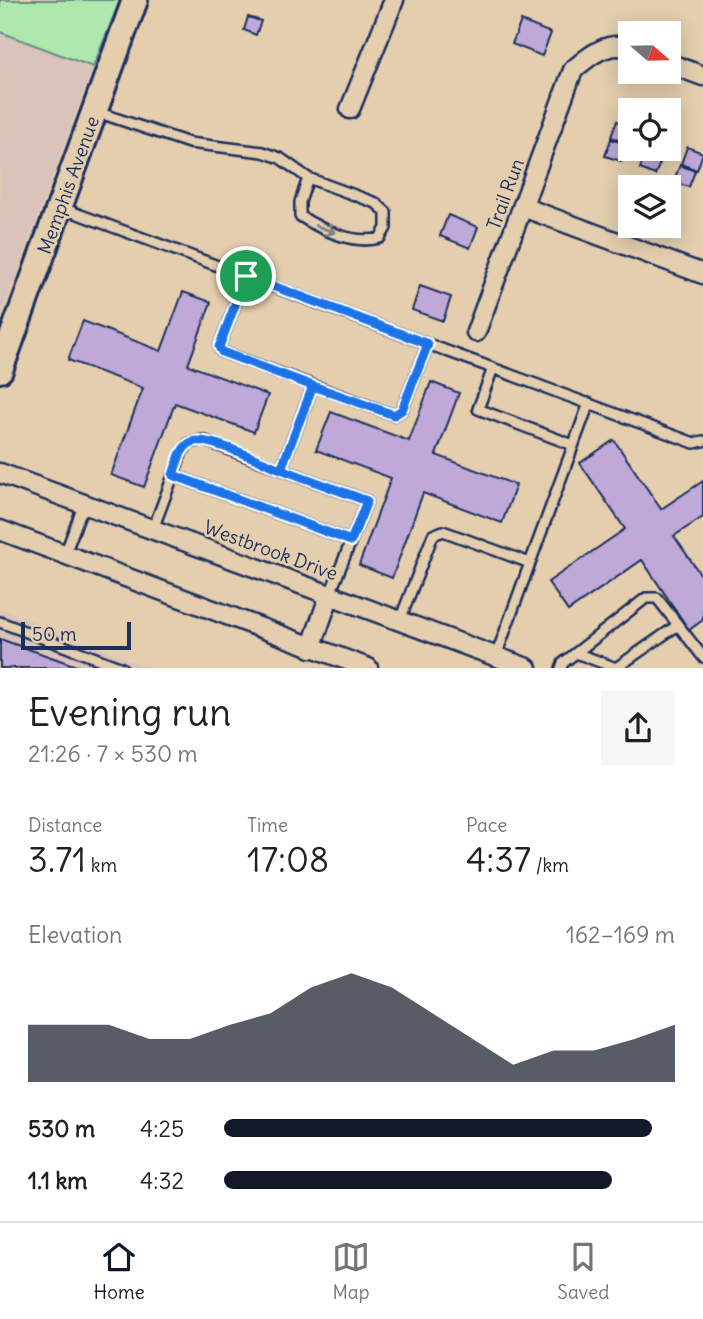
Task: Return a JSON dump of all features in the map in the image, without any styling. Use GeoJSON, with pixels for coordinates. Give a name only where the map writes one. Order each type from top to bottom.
{"type":"FeatureCollection","features":[{"type":"Feature","properties":{"kind":"main road","name":"Memphis Avenue"},"geometry":{"type":"LineString","coordinates":[[0,370],[13,320],[60,207],[135,0]]}},
{"type":"Feature","properties":{"kind":"street"},"geometry":{"type":"LineString","coordinates":[[350,109],[394,0]]}},
{"type":"Feature","properties":{"kind":"street","name":"Trail Run"},"geometry":{"type":"LineString","coordinates":[[475,332],[573,70],[595,51],[618,47]]}},
{"type":"Feature","properties":{"kind":"street"},"geometry":{"type":"LineString","coordinates":[[681,68],[703,76]]}},
{"type":"Feature","properties":{"kind":"street"},"geometry":{"type":"LineString","coordinates":[[523,207],[703,274]]}},
{"type":"Feature","properties":{"kind":"street","name":"Westbrook Drive"},"geometry":{"type":"LineString","coordinates":[[0,472],[527,668]]}},
{"type":"Feature","properties":{"kind":"street"},"geometry":{"type":"LineString","coordinates":[[0,530],[368,668]]}},
{"type":"Feature","properties":{"kind":"street"},"geometry":{"type":"LineString","coordinates":[[311,648],[330,594]]}},
{"type":"Feature","properties":{"kind":"lane"},"geometry":{"type":"LineString","coordinates":[[95,111],[189,143],[263,152],[280,158],[308,178],[376,203],[386,212],[386,228],[380,238],[366,242],[317,227],[300,216],[300,202],[308,178]]}},
{"type":"Feature","properties":{"kind":"lane"},"geometry":{"type":"LineString","coordinates":[[60,207],[694,443],[703,441]]}},
{"type":"Feature","properties":{"kind":"lane"},"geometry":{"type":"LineString","coordinates":[[246,276],[219,347],[222,352],[394,415],[402,410],[428,344]]}},
{"type":"Feature","properties":{"kind":"lane"},"geometry":{"type":"LineString","coordinates":[[493,368],[478,409],[573,445]]}},
{"type":"Feature","properties":{"kind":"lane"},"geometry":{"type":"LineString","coordinates":[[281,469],[313,386]]}},
{"type":"Feature","properties":{"kind":"lane"},"geometry":{"type":"LineString","coordinates":[[496,656],[589,403]]}},
{"type":"Feature","properties":{"kind":"lane"},"geometry":{"type":"LineString","coordinates":[[153,529],[184,448],[195,440],[203,440],[367,501],[330,594]]}},
{"type":"Feature","properties":{"kind":"lane"},"geometry":{"type":"LineString","coordinates":[[173,475],[351,541]]}},
{"type":"Feature","properties":{"kind":"lane"},"geometry":{"type":"LineString","coordinates":[[65,554],[80,514],[87,505]]}},
{"type":"Feature","properties":{"kind":"lane"},"geometry":{"type":"LineString","coordinates":[[400,620],[433,535],[438,532],[443,531],[530,563]]}},
{"type":"Feature","properties":{"kind":"lane"},"geometry":{"type":"LineString","coordinates":[[561,668],[563,663],[646,598],[657,598],[703,657]]}},
{"type":"Feature","properties":{"kind":"lane"},"geometry":{"type":"LineString","coordinates":[[0,622],[122,668]]}},
{"type":"Feature","properties":{"kind":"lane"},"geometry":{"type":"LineString","coordinates":[[576,653],[616,668],[678,625]]}},
{"type":"Feature","properties":{"kind":"shaded area"},"geometry":{"type":"Polygon","coordinates":[[[0,32],[93,67],[0,319],[0,32]]]}},
{"type":"Feature","properties":{"kind":"shaded area"},"geometry":{"type":"Polygon","coordinates":[[[0,609],[149,668],[0,668],[0,609]]]}},
{"type":"Feature","properties":{"kind":"green space"},"geometry":{"type":"Polygon","coordinates":[[[0,0],[120,0],[93,67],[0,32],[0,0]]]}},
{"type":"Feature","properties":{"kind":"building"},"geometry":{"type":"Polygon","coordinates":[[[248,17],[261,21],[256,35],[244,30],[248,17]]]}},
{"type":"Feature","properties":{"kind":"building"},"geometry":{"type":"Polygon","coordinates":[[[521,21],[551,33],[542,56],[512,44],[521,21]]]}},
{"type":"Feature","properties":{"kind":"building"},"geometry":{"type":"Polygon","coordinates":[[[617,121],[618,121],[618,140],[611,137],[617,121]]]}},
{"type":"Feature","properties":{"kind":"building"},"geometry":{"type":"Polygon","coordinates":[[[611,139],[618,141],[618,160],[605,156],[611,139]]]}},
{"type":"Feature","properties":{"kind":"building"},"geometry":{"type":"Polygon","coordinates":[[[687,147],[703,153],[697,170],[681,164],[687,147]]]}},
{"type":"Feature","properties":{"kind":"building"},"geometry":{"type":"Polygon","coordinates":[[[643,161],[661,161],[655,175],[640,169],[643,161]]]}},
{"type":"Feature","properties":{"kind":"building"},"geometry":{"type":"Polygon","coordinates":[[[680,165],[695,171],[689,187],[681,184],[681,175],[676,175],[680,165]]]}},
{"type":"Feature","properties":{"kind":"building"},"geometry":{"type":"Polygon","coordinates":[[[448,215],[478,227],[470,248],[440,236],[448,215]]]}},
{"type":"Feature","properties":{"kind":"building"},"geometry":{"type":"Polygon","coordinates":[[[420,286],[451,297],[443,321],[412,310],[420,286]]]}},
{"type":"Feature","properties":{"kind":"building"},"geometry":{"type":"Polygon","coordinates":[[[183,292],[211,302],[188,365],[268,395],[254,432],[175,403],[144,487],[111,475],[143,388],[68,360],[83,321],[161,351],[183,292]]]}},
{"type":"Feature","properties":{"kind":"building"},"geometry":{"type":"Polygon","coordinates":[[[431,382],[459,393],[436,455],[516,485],[502,523],[423,493],[392,578],[359,565],[391,478],[316,450],[331,412],[409,441],[431,382]]]}},
{"type":"Feature","properties":{"kind":"building"},"geometry":{"type":"Polygon","coordinates":[[[614,440],[661,509],[703,481],[703,517],[674,536],[703,578],[703,620],[689,630],[642,560],[568,611],[548,582],[625,529],[580,463],[614,440]]]}},
{"type":"Feature","properties":{"kind":"building"},"geometry":{"type":"Polygon","coordinates":[[[0,639],[82,668],[0,668],[0,639]]]}},
{"type":"Feature","properties":{"kind":"route"},"geometry":{"type":"LineString","coordinates":[[246,276],[219,347],[222,352],[313,386],[281,469],[367,501],[351,541],[173,475],[184,448],[195,440],[203,440],[281,469],[313,386],[394,415],[402,410],[428,344],[246,276]]}}]}
